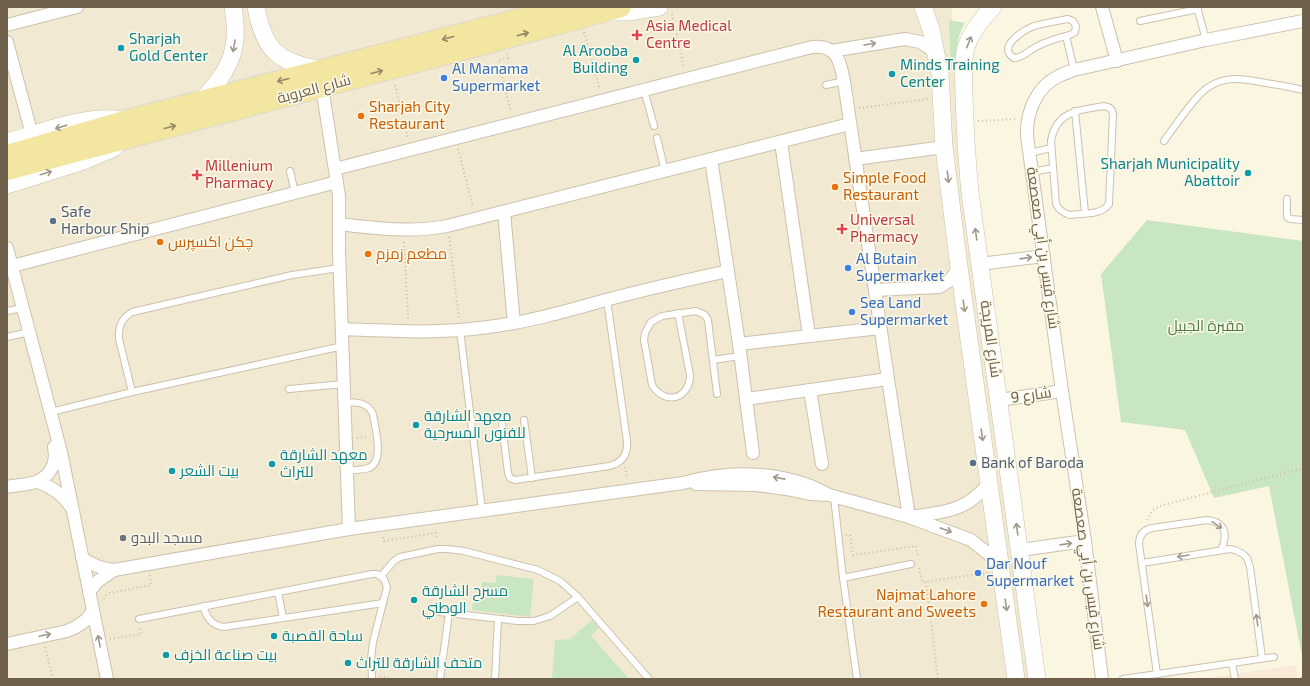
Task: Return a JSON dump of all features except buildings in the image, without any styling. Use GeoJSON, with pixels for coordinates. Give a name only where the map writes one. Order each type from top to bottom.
{"type":"FeatureCollection","features":[{"type":"Feature","properties":{"kind":"main road"},"geometry":{"type":"LineString","coordinates":[[202,100],[224,72],[232,55],[236,31],[233,7]]}},
{"type":"Feature","properties":{"kind":"main road"},"geometry":{"type":"LineString","coordinates":[[256,7],[260,28],[270,47],[280,56],[322,79]]}},
{"type":"Feature","properties":{"kind":"main road"},"geometry":{"type":"LineString","coordinates":[[611,9],[629,12],[659,7]]}},
{"type":"Feature","properties":{"kind":"main road","name":"شارع المريجة"},"geometry":{"type":"LineString","coordinates":[[923,7],[931,29],[941,80],[944,147],[959,267],[1016,679]]}},
{"type":"Feature","properties":{"kind":"main road","name":"شارع المريجة"},"geometry":{"type":"LineString","coordinates":[[993,7],[974,30],[966,49],[964,69],[965,122],[970,194],[1037,679]]}},
{"type":"Feature","properties":{"kind":"main road","name":"شارع العروبة"},"geometry":{"type":"LineString","coordinates":[[7,155],[130,128],[322,79],[572,12],[611,9]]}},
{"type":"Feature","properties":{"kind":"main road","name":"شارع العروبة"},"geometry":{"type":"LineString","coordinates":[[7,182],[130,128],[202,100],[322,79],[391,69],[504,39],[572,12]]}},
{"type":"Feature","properties":{"kind":"main road"},"geometry":{"type":"LineString","coordinates":[[7,142],[84,121],[98,119],[130,128]]}},
{"type":"Feature","properties":{"kind":"main road"},"geometry":{"type":"LineString","coordinates":[[944,147],[950,149],[957,156],[963,182],[970,194]]}},
{"type":"Feature","properties":{"kind":"street"},"geometry":{"type":"LineString","coordinates":[[7,25],[77,7]]}},
{"type":"Feature","properties":{"kind":"street"},"geometry":{"type":"LineString","coordinates":[[1103,7],[1117,61]]}},
{"type":"Feature","properties":{"kind":"street","name":"شارع قيس بن أبي صعصعة"},"geometry":{"type":"LineString","coordinates":[[1102,679],[1085,541],[1062,391],[1027,136],[1027,118],[1034,100],[1044,86],[1058,76],[1074,70],[1206,40],[1303,21]]}},
{"type":"Feature","properties":{"kind":"street"},"geometry":{"type":"LineString","coordinates":[[831,51],[906,39],[920,42],[932,50],[937,56]]}},
{"type":"Feature","properties":{"kind":"street"},"geometry":{"type":"LineString","coordinates":[[7,42],[32,135]]}},
{"type":"Feature","properties":{"kind":"street"},"geometry":{"type":"LineString","coordinates":[[335,169],[812,47],[825,47],[838,58],[844,81],[880,328],[910,517]]}},
{"type":"Feature","properties":{"kind":"street"},"geometry":{"type":"LineString","coordinates":[[322,79],[337,182],[349,529]]}},
{"type":"Feature","properties":{"kind":"street"},"geometry":{"type":"LineString","coordinates":[[339,224],[404,230],[417,230],[447,226],[850,124]]}},
{"type":"Feature","properties":{"kind":"street"},"geometry":{"type":"LineString","coordinates":[[781,142],[809,336]]}},
{"type":"Feature","properties":{"kind":"street"},"geometry":{"type":"LineString","coordinates":[[855,159],[944,147]]}},
{"type":"Feature","properties":{"kind":"street"},"geometry":{"type":"LineString","coordinates":[[711,159],[740,350],[753,453]]}},
{"type":"Feature","properties":{"kind":"street"},"geometry":{"type":"LineString","coordinates":[[12,266],[337,182]]}},
{"type":"Feature","properties":{"kind":"street"},"geometry":{"type":"LineString","coordinates":[[504,212],[514,323]]}},
{"type":"Feature","properties":{"kind":"street"},"geometry":{"type":"LineString","coordinates":[[7,248],[51,412],[106,679]]}},
{"type":"Feature","properties":{"kind":"street"},"geometry":{"type":"LineString","coordinates":[[980,264],[1044,256]]}},
{"type":"Feature","properties":{"kind":"street"},"geometry":{"type":"LineString","coordinates":[[875,290],[939,288],[949,281],[959,267]]}},
{"type":"Feature","properties":{"kind":"street"},"geometry":{"type":"LineString","coordinates":[[342,329],[408,332],[460,330],[514,323],[553,315],[607,300],[728,271]]}},
{"type":"Feature","properties":{"kind":"street"},"geometry":{"type":"LineString","coordinates":[[740,350],[809,336],[880,328]]}},
{"type":"Feature","properties":{"kind":"street"},"geometry":{"type":"LineString","coordinates":[[746,399],[888,379]]}},
{"type":"Feature","properties":{"kind":"street"},"geometry":{"type":"LineString","coordinates":[[810,390],[822,464]]}},
{"type":"Feature","properties":{"kind":"street","name":"شارع 9"},"geometry":{"type":"LineString","coordinates":[[999,400],[1062,391]]}},
{"type":"Feature","properties":{"kind":"street"},"geometry":{"type":"LineString","coordinates":[[7,487],[38,482],[51,471],[55,461],[55,453],[50,424],[51,412]]}},
{"type":"Feature","properties":{"kind":"street"},"geometry":{"type":"LineString","coordinates":[[38,482],[58,491],[72,508]]}},
{"type":"Feature","properties":{"kind":"street"},"geometry":{"type":"LineString","coordinates":[[82,558],[100,568],[114,570],[381,524],[683,483],[764,486],[786,489],[810,494],[832,496],[910,517],[971,540],[991,556],[1001,570]]}},
{"type":"Feature","properties":{"kind":"street"},"geometry":{"type":"LineString","coordinates":[[910,517],[952,510],[960,507],[976,497],[989,484]]}},
{"type":"Feature","properties":{"kind":"street"},"geometry":{"type":"LineString","coordinates":[[1020,550],[1085,541]]}},
{"type":"Feature","properties":{"kind":"street"},"geometry":{"type":"LineString","coordinates":[[89,592],[98,581],[114,570]]}},
{"type":"Feature","properties":{"kind":"street"},"geometry":{"type":"LineString","coordinates":[[7,644],[67,631],[86,620],[93,611]]}},
{"type":"Feature","properties":{"kind":"lane"},"geometry":{"type":"LineString","coordinates":[[1140,21],[1198,8],[1206,40]]}},
{"type":"Feature","properties":{"kind":"lane"},"geometry":{"type":"LineString","coordinates":[[1068,19],[1075,23],[1076,29],[1072,34],[1066,36],[1041,44],[1022,57],[1014,58],[1008,52],[1010,43],[1021,33],[1034,26],[1068,19]]}},
{"type":"Feature","properties":{"kind":"lane"},"geometry":{"type":"LineString","coordinates":[[1066,36],[1074,70]]}},
{"type":"Feature","properties":{"kind":"lane"},"geometry":{"type":"LineString","coordinates":[[1164,141],[1200,95],[1219,81],[1231,78],[1242,78],[1303,90]]}},
{"type":"Feature","properties":{"kind":"lane"},"geometry":{"type":"LineString","coordinates":[[826,85],[844,81]]}},
{"type":"Feature","properties":{"kind":"lane"},"geometry":{"type":"LineString","coordinates":[[644,90],[654,126]]}},
{"type":"Feature","properties":{"kind":"lane"},"geometry":{"type":"LineString","coordinates":[[1104,106],[1112,110],[1114,116],[1110,201],[1107,207],[1102,211],[1070,215],[1062,212],[1058,208],[1056,204],[1051,148],[1052,135],[1058,122],[1063,117],[1075,111],[1104,106]]}},
{"type":"Feature","properties":{"kind":"lane"},"geometry":{"type":"LineString","coordinates":[[1075,111],[1085,213]]}},
{"type":"Feature","properties":{"kind":"lane"},"geometry":{"type":"LineString","coordinates":[[657,138],[665,171]]}},
{"type":"Feature","properties":{"kind":"lane"},"geometry":{"type":"LineString","coordinates":[[1030,152],[1051,148]]}},
{"type":"Feature","properties":{"kind":"lane"},"geometry":{"type":"LineString","coordinates":[[1032,172],[1053,168]]}},
{"type":"Feature","properties":{"kind":"lane"},"geometry":{"type":"LineString","coordinates":[[290,171],[295,193]]}},
{"type":"Feature","properties":{"kind":"lane"},"geometry":{"type":"LineString","coordinates":[[1287,200],[1287,217],[1290,219],[1303,220]]}},
{"type":"Feature","properties":{"kind":"lane"},"geometry":{"type":"LineString","coordinates":[[132,392],[118,331],[120,323],[125,316],[132,312],[292,275],[340,268]]}},
{"type":"Feature","properties":{"kind":"lane"},"geometry":{"type":"LineString","coordinates":[[502,424],[508,475],[514,480],[615,465],[624,458],[627,453],[627,441],[607,300]]}},
{"type":"Feature","properties":{"kind":"lane"},"geometry":{"type":"LineString","coordinates":[[7,311],[23,308]]}},
{"type":"Feature","properties":{"kind":"lane"},"geometry":{"type":"LineString","coordinates":[[678,313],[690,382],[682,394],[669,398],[656,392],[652,386],[644,340],[645,333],[651,322],[662,316],[678,313],[696,311],[705,315],[709,325],[717,394]]}},
{"type":"Feature","properties":{"kind":"lane"},"geometry":{"type":"LineString","coordinates":[[460,330],[482,510]]}},
{"type":"Feature","properties":{"kind":"lane"},"geometry":{"type":"LineString","coordinates":[[7,337],[30,332]]}},
{"type":"Feature","properties":{"kind":"lane"},"geometry":{"type":"LineString","coordinates":[[51,412],[132,392],[343,346]]}},
{"type":"Feature","properties":{"kind":"lane"},"geometry":{"type":"LineString","coordinates":[[713,360],[740,350]]}},
{"type":"Feature","properties":{"kind":"lane"},"geometry":{"type":"LineString","coordinates":[[289,389],[344,384]]}},
{"type":"Feature","properties":{"kind":"lane"},"geometry":{"type":"LineString","coordinates":[[344,402],[363,403],[371,410],[378,454],[376,461],[370,467],[347,471]]}},
{"type":"Feature","properties":{"kind":"lane"},"geometry":{"type":"LineString","coordinates":[[524,420],[532,478]]}},
{"type":"Feature","properties":{"kind":"lane"},"geometry":{"type":"LineString","coordinates":[[832,496],[858,679]]}},
{"type":"Feature","properties":{"kind":"lane"},"geometry":{"type":"LineString","coordinates":[[1157,674],[1139,544],[1141,535],[1148,529],[1207,520],[1213,521],[1218,523],[1225,533],[1225,539],[1221,550]]}},
{"type":"Feature","properties":{"kind":"lane"},"geometry":{"type":"LineString","coordinates":[[381,576],[394,561],[403,556],[438,549],[456,550],[530,568],[546,574],[560,581],[578,597],[648,679]]}},
{"type":"Feature","properties":{"kind":"lane"},"geometry":{"type":"LineString","coordinates":[[1142,563],[1230,549],[1239,552],[1247,558],[1249,562],[1262,658]]}},
{"type":"Feature","properties":{"kind":"lane"},"geometry":{"type":"LineString","coordinates":[[843,578],[911,564]]}},
{"type":"Feature","properties":{"kind":"lane"},"geometry":{"type":"LineString","coordinates":[[139,619],[372,574],[381,576],[384,579],[386,587],[371,660],[372,679]]}},
{"type":"Feature","properties":{"kind":"lane"},"geometry":{"type":"LineString","coordinates":[[278,592],[283,618]]}},
{"type":"Feature","properties":{"kind":"lane"},"geometry":{"type":"LineString","coordinates":[[439,612],[526,622],[543,619],[550,616],[578,597]]}},
{"type":"Feature","properties":{"kind":"lane"},"geometry":{"type":"LineString","coordinates":[[203,606],[208,619],[218,626],[224,627],[383,603]]}},
{"type":"Feature","properties":{"kind":"lane"},"geometry":{"type":"LineString","coordinates":[[440,679],[449,613]]}},
{"type":"Feature","properties":{"kind":"lane"},"geometry":{"type":"LineString","coordinates":[[495,679],[498,619]]}},
{"type":"Feature","properties":{"kind":"lane"},"geometry":{"type":"LineString","coordinates":[[1123,679],[1274,657]]}},
{"type":"Feature","properties":{"kind":"lane"},"geometry":{"type":"LineString","coordinates":[[1232,663],[1235,679]]}},
{"type":"Feature","properties":{"kind":"path"},"geometry":{"type":"LineString","coordinates":[[670,7],[686,79]]}},
{"type":"Feature","properties":{"kind":"path"},"geometry":{"type":"LineString","coordinates":[[572,12],[602,100]]}},
{"type":"Feature","properties":{"kind":"path"},"geometry":{"type":"LineString","coordinates":[[504,39],[508,58],[498,60],[514,124]]}},
{"type":"Feature","properties":{"kind":"path"},"geometry":{"type":"LineString","coordinates":[[391,69],[411,150]]}},
{"type":"Feature","properties":{"kind":"path"},"geometry":{"type":"LineString","coordinates":[[848,110],[930,98],[931,111],[942,110]]}},
{"type":"Feature","properties":{"kind":"path"},"geometry":{"type":"LineString","coordinates":[[965,122],[1027,118]]}},
{"type":"Feature","properties":{"kind":"path"},"geometry":{"type":"LineString","coordinates":[[455,138],[476,219]]}},
{"type":"Feature","properties":{"kind":"path"},"geometry":{"type":"LineString","coordinates":[[447,226],[460,330]]}},
{"type":"Feature","properties":{"kind":"path"},"geometry":{"type":"LineString","coordinates":[[404,230],[408,332]]}},
{"type":"Feature","properties":{"kind":"path"},"geometry":{"type":"LineString","coordinates":[[624,458],[630,491]]}},
{"type":"Feature","properties":{"kind":"path"},"geometry":{"type":"LineString","coordinates":[[1145,531],[1149,515],[1152,510],[1160,506],[1303,468]]}},
{"type":"Feature","properties":{"kind":"path"},"geometry":{"type":"LineString","coordinates":[[381,524],[384,541],[436,533],[438,543]]}},
{"type":"Feature","properties":{"kind":"path"},"geometry":{"type":"LineString","coordinates":[[103,602],[105,596],[110,593],[151,585],[148,564]]}},
{"type":"Feature","properties":{"kind":"path"},"geometry":{"type":"LineString","coordinates":[[926,582],[938,679]]}},
{"type":"Feature","properties":{"kind":"path"},"geometry":{"type":"LineString","coordinates":[[110,639],[141,634],[139,619]]}},
{"type":"Feature","properties":{"kind":"path"},"geometry":{"type":"LineString","coordinates":[[42,636],[53,679]]}},
{"type":"Feature","properties":{"kind":"shaded area"},"geometry":{"type":"Polygon","coordinates":[[[7,7],[952,7],[953,45],[964,204],[1031,679],[7,679],[7,7]]]}},
{"type":"Feature","properties":{"kind":"shaded area"},"geometry":{"type":"Polygon","coordinates":[[[1296,665],[1298,679],[1201,679],[1296,665]]]}},
{"type":"Feature","properties":{"kind":"green space"},"geometry":{"type":"Polygon","coordinates":[[[949,20],[965,23],[958,40],[955,71],[951,71],[949,20]]]}},
{"type":"Feature","properties":{"kind":"green space","name":"مقبرة الجبيل"},"geometry":{"type":"Polygon","coordinates":[[[1147,220],[1303,241],[1303,661],[1269,486],[1214,498],[1185,430],[1121,422],[1101,274],[1147,220]]]}},
{"type":"Feature","properties":{"kind":"green space"},"geometry":{"type":"Polygon","coordinates":[[[496,575],[534,579],[530,617],[472,610],[473,601],[481,602],[482,582],[496,583],[496,575]]]}},
{"type":"Feature","properties":{"kind":"green space"},"geometry":{"type":"Polygon","coordinates":[[[592,620],[599,628],[591,636],[629,679],[552,679],[555,640],[570,639],[592,620]]]}},
{"type":"Feature","properties":{"kind":"place","name":"Asia Medical Centre"},"geometry":{"type":"Point","coordinates":[637,35]}},
{"type":"Feature","properties":{"kind":"place","name":"Sharjah Gold Center"},"geometry":{"type":"Point","coordinates":[121,48]}},
{"type":"Feature","properties":{"kind":"place","name":"Al Arooba Building"},"geometry":{"type":"Point","coordinates":[636,60]}},
{"type":"Feature","properties":{"kind":"place","name":"Minds Training Center"},"geometry":{"type":"Point","coordinates":[892,74]}},
{"type":"Feature","properties":{"kind":"place","name":"Al Manama Supermarket"},"geometry":{"type":"Point","coordinates":[444,78]}},
{"type":"Feature","properties":{"kind":"place","name":"Sharjah City Restaurant"},"geometry":{"type":"Point","coordinates":[361,116]}},
{"type":"Feature","properties":{"kind":"place","name":"Sharjah Municipality Abattoir"},"geometry":{"type":"Point","coordinates":[1248,173]}},
{"type":"Feature","properties":{"kind":"place","name":"Millenium Pharmacy"},"geometry":{"type":"Point","coordinates":[197,175]}},
{"type":"Feature","properties":{"kind":"place","name":"Simple Food Restaurant"},"geometry":{"type":"Point","coordinates":[835,187]}},
{"type":"Feature","properties":{"kind":"place","name":"Safe Harbour Ship"},"geometry":{"type":"Point","coordinates":[53,221]}},
{"type":"Feature","properties":{"kind":"place","name":"Universal Pharmacy"},"geometry":{"type":"Point","coordinates":[842,229]}},
{"type":"Feature","properties":{"kind":"place","name":"چکن اکسپرس"},"geometry":{"type":"Point","coordinates":[160,242]}},
{"type":"Feature","properties":{"kind":"place","name":"مطعم زمزم"},"geometry":{"type":"Point","coordinates":[368,254]}},
{"type":"Feature","properties":{"kind":"place","name":"Al Butain Supermarket"},"geometry":{"type":"Point","coordinates":[848,268]}},
{"type":"Feature","properties":{"kind":"place","name":"Sea Land Supermarket"},"geometry":{"type":"Point","coordinates":[852,312]}},
{"type":"Feature","properties":{"kind":"place","name":"معهد الشارقة للفنون المسرحية"},"geometry":{"type":"Point","coordinates":[416,425]}},
{"type":"Feature","properties":{"kind":"place","name":"Bank of Baroda"},"geometry":{"type":"Point","coordinates":[973,463]}},
{"type":"Feature","properties":{"kind":"place","name":"معهد الشارقة للتراث"},"geometry":{"type":"Point","coordinates":[272,464]}},
{"type":"Feature","properties":{"kind":"place","name":"بيت الشعر"},"geometry":{"type":"Point","coordinates":[172,471]}},
{"type":"Feature","properties":{"kind":"place","name":"مسجد البدو"},"geometry":{"type":"Point","coordinates":[123,538]}},
{"type":"Feature","properties":{"kind":"place","name":"Dar Nouf Supermarket"},"geometry":{"type":"Point","coordinates":[978,573]}},
{"type":"Feature","properties":{"kind":"place","name":"مسرح الشارقة الوطني"},"geometry":{"type":"Point","coordinates":[414,600]}},
{"type":"Feature","properties":{"kind":"place","name":"Najmat Lahore Restaurant and Sweets"},"geometry":{"type":"Point","coordinates":[984,604]}},
{"type":"Feature","properties":{"kind":"place","name":"ساحة القصبة"},"geometry":{"type":"Point","coordinates":[274,636]}},
{"type":"Feature","properties":{"kind":"place","name":"بيت صناعة الخزف"},"geometry":{"type":"Point","coordinates":[166,655]}},
{"type":"Feature","properties":{"kind":"place","name":"متحف الشارقة للتراث"},"geometry":{"type":"Point","coordinates":[348,663]}}]}
